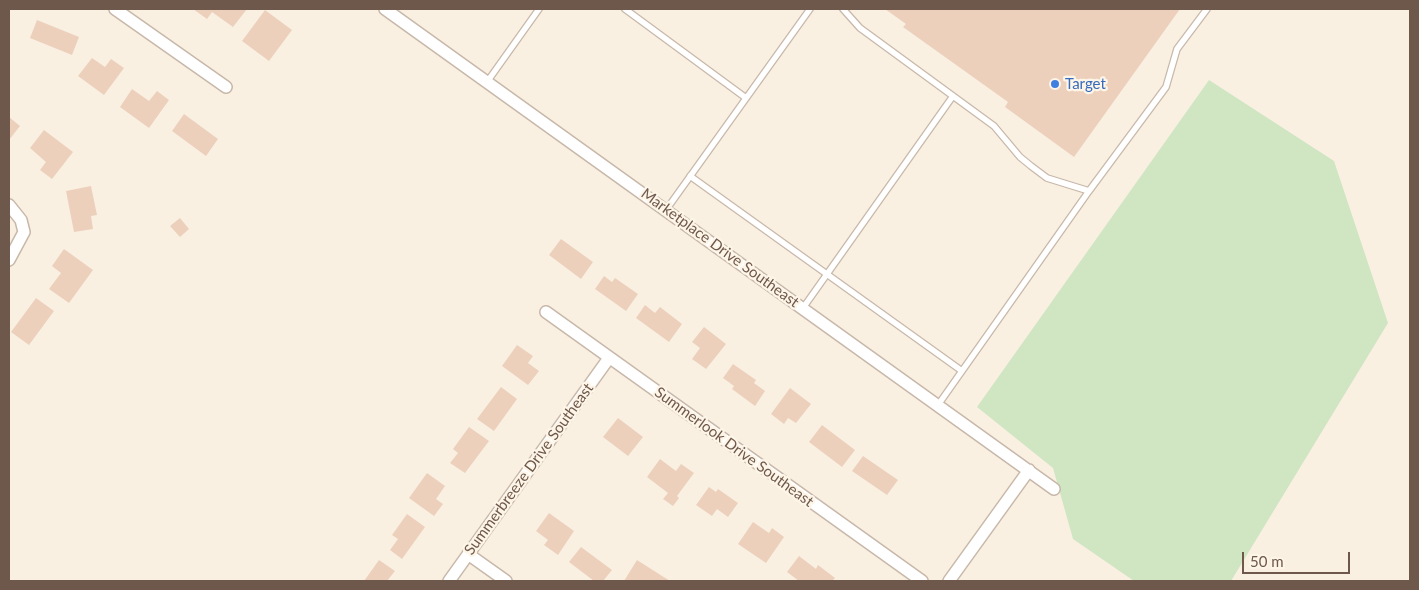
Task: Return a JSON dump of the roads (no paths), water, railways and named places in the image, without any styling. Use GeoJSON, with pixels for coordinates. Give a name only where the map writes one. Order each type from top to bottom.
{"type":"FeatureCollection","features":[{"type":"Feature","properties":{"kind":"street"},"geometry":{"type":"LineString","coordinates":[[116,9],[226,87]]}},
{"type":"Feature","properties":{"kind":"street","name":"Marketplace Drive Southeast"},"geometry":{"type":"LineString","coordinates":[[385,9],[1054,489]]}},
{"type":"Feature","properties":{"kind":"street"},"geometry":{"type":"LineString","coordinates":[[9,205],[21,220],[24,232],[9,260]]}},
{"type":"Feature","properties":{"kind":"street","name":"Summerlook Drive Southeast"},"geometry":{"type":"LineString","coordinates":[[546,312],[922,581]]}},
{"type":"Feature","properties":{"kind":"street","name":"Summerbreeze Drive Southeast"},"geometry":{"type":"LineString","coordinates":[[449,581],[609,358]]}},
{"type":"Feature","properties":{"kind":"street"},"geometry":{"type":"LineString","coordinates":[[948,581],[1029,470]]}},
{"type":"Feature","properties":{"kind":"street"},"geometry":{"type":"LineString","coordinates":[[468,554],[506,581]]}},
{"type":"Feature","properties":{"kind":"lane"},"geometry":{"type":"LineString","coordinates":[[487,82],[539,9]]}},
{"type":"Feature","properties":{"kind":"lane"},"geometry":{"type":"LineString","coordinates":[[625,9],[746,98]]}},
{"type":"Feature","properties":{"kind":"lane"},"geometry":{"type":"LineString","coordinates":[[666,210],[810,9]]}},
{"type":"Feature","properties":{"kind":"lane"},"geometry":{"type":"LineString","coordinates":[[843,9],[860,28],[994,126],[1020,157],[1039,172],[1048,178],[1089,191]]}},
{"type":"Feature","properties":{"kind":"lane"},"geometry":{"type":"LineString","coordinates":[[938,405],[1089,191],[1166,87],[1177,49],[1207,9]]}},
{"type":"Feature","properties":{"kind":"lane"},"geometry":{"type":"LineString","coordinates":[[803,308],[953,96]]}},
{"type":"Feature","properties":{"kind":"lane"},"geometry":{"type":"LineString","coordinates":[[690,176],[962,371]]}},
{"type":"Feature","properties":{"kind":"place","name":"Target"},"geometry":{"type":"Point","coordinates":[1055,84]}}]}
